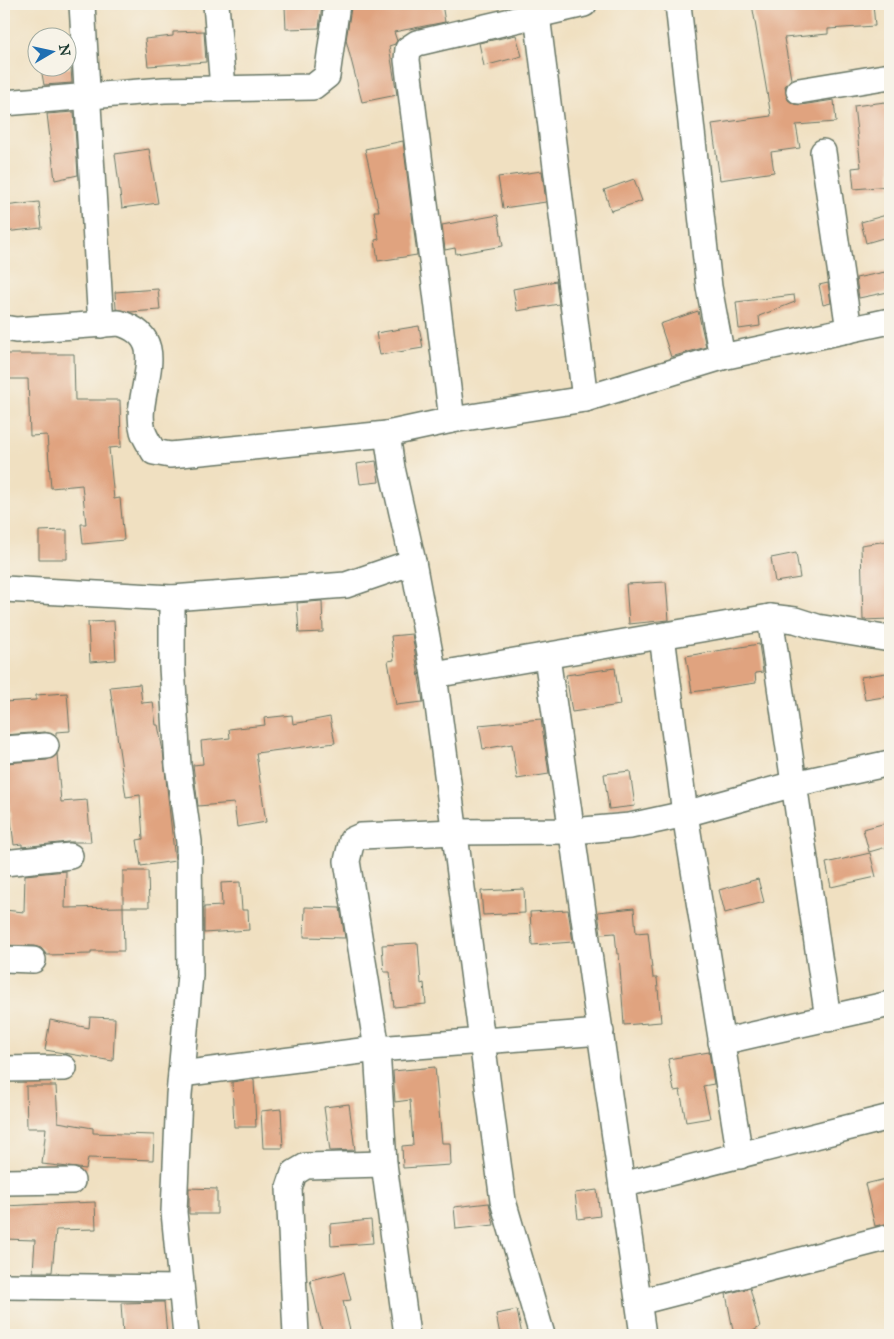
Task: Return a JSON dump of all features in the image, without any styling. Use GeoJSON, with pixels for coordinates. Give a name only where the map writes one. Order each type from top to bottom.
{"type":"FeatureCollection","features":[{"type":"Feature","properties":{"kind":"street"},"geometry":{"type":"LineString","coordinates":[[82,4],[102,324]]}},
{"type":"Feature","properties":{"kind":"street"},"geometry":{"type":"LineString","coordinates":[[216,4],[223,88]]}},
{"type":"Feature","properties":{"kind":"street"},"geometry":{"type":"LineString","coordinates":[[4,103],[164,90],[312,87],[327,76],[337,4]]}},
{"type":"Feature","properties":{"kind":"street"},"geometry":{"type":"LineString","coordinates":[[452,420],[407,60],[408,49],[417,43],[584,4]]}},
{"type":"Feature","properties":{"kind":"street"},"geometry":{"type":"LineString","coordinates":[[678,4],[709,287],[722,357]]}},
{"type":"Feature","properties":{"kind":"street"},"geometry":{"type":"LineString","coordinates":[[537,14],[585,399]]}},
{"type":"Feature","properties":{"kind":"street"},"geometry":{"type":"LineString","coordinates":[[798,91],[890,76]]}},
{"type":"Feature","properties":{"kind":"street"},"geometry":{"type":"LineString","coordinates":[[823,152],[849,330]]}},
{"type":"Feature","properties":{"kind":"street"},"geometry":{"type":"LineString","coordinates":[[4,328],[16,330],[119,323],[134,327],[146,340],[149,361],[141,412],[143,431],[154,452],[170,455],[387,434],[452,420],[585,399],[631,387],[722,357],[890,321]]}},
{"type":"Feature","properties":{"kind":"street"},"geometry":{"type":"LineString","coordinates":[[387,434],[392,468],[413,562],[434,675],[503,1202],[542,1335]]}},
{"type":"Feature","properties":{"kind":"street"},"geometry":{"type":"LineString","coordinates":[[4,589],[172,598],[346,585],[413,562]]}},
{"type":"Feature","properties":{"kind":"street"},"geometry":{"type":"LineString","coordinates":[[172,598],[172,667],[178,765],[189,842],[190,975],[181,1074],[174,1212],[186,1335]]}},
{"type":"Feature","properties":{"kind":"street"},"geometry":{"type":"LineString","coordinates":[[434,675],[770,618],[794,620],[817,627],[890,639]]}},
{"type":"Feature","properties":{"kind":"street"},"geometry":{"type":"LineString","coordinates":[[770,618],[828,1019]]}},
{"type":"Feature","properties":{"kind":"street"},"geometry":{"type":"LineString","coordinates":[[662,636],[685,814],[740,1156]]}},
{"type":"Feature","properties":{"kind":"street"},"geometry":{"type":"LineString","coordinates":[[547,657],[643,1335]]}},
{"type":"Feature","properties":{"kind":"street"},"geometry":{"type":"LineString","coordinates":[[4,749],[46,746]]}},
{"type":"Feature","properties":{"kind":"street"},"geometry":{"type":"LineString","coordinates":[[407,1335],[384,1164],[376,1048],[347,860],[352,840],[361,836],[455,832],[572,831],[630,826],[685,814],[794,784],[890,763]]}},
{"type":"Feature","properties":{"kind":"street"},"geometry":{"type":"LineString","coordinates":[[4,863],[70,856]]}},
{"type":"Feature","properties":{"kind":"street"},"geometry":{"type":"LineString","coordinates":[[4,959],[33,960]]}},
{"type":"Feature","properties":{"kind":"street"},"geometry":{"type":"LineString","coordinates":[[721,1042],[890,1004]]}},
{"type":"Feature","properties":{"kind":"street"},"geometry":{"type":"LineString","coordinates":[[181,1074],[376,1048],[601,1032]]}},
{"type":"Feature","properties":{"kind":"street"},"geometry":{"type":"LineString","coordinates":[[4,1070],[64,1068]]}},
{"type":"Feature","properties":{"kind":"street"},"geometry":{"type":"LineString","coordinates":[[622,1185],[890,1117]]}},
{"type":"Feature","properties":{"kind":"street"},"geometry":{"type":"LineString","coordinates":[[296,1335],[289,1188],[294,1173],[306,1166],[384,1164]]}},
{"type":"Feature","properties":{"kind":"street"},"geometry":{"type":"LineString","coordinates":[[4,1182],[72,1181]]}},
{"type":"Feature","properties":{"kind":"street"},"geometry":{"type":"LineString","coordinates":[[639,1302],[890,1238]]}},
{"type":"Feature","properties":{"kind":"street"},"geometry":{"type":"LineString","coordinates":[[4,1286],[181,1288]]}},
{"type":"Feature","properties":{"kind":"building"},"geometry":{"type":"Polygon","coordinates":[[[383,4],[442,4],[445,22],[394,32],[397,41],[389,46],[397,95],[362,102],[346,40],[351,8],[383,4]]]}},
{"type":"Feature","properties":{"kind":"building"},"geometry":{"type":"Polygon","coordinates":[[[752,4],[873,4],[875,26],[828,29],[828,34],[784,38],[791,79],[785,86],[788,100],[794,104],[801,105],[834,100],[836,122],[796,125],[800,148],[771,152],[774,172],[720,180],[712,124],[771,116],[752,4]]]}},
{"type":"Feature","properties":{"kind":"building"},"geometry":{"type":"Polygon","coordinates":[[[322,6],[319,28],[286,29],[285,7],[322,6]]]}},
{"type":"Feature","properties":{"kind":"building"},"geometry":{"type":"Polygon","coordinates":[[[204,31],[206,62],[148,66],[145,39],[173,36],[173,32],[204,31]]]}},
{"type":"Feature","properties":{"kind":"building"},"geometry":{"type":"Polygon","coordinates":[[[516,35],[522,56],[484,66],[479,43],[516,35]]]}},
{"type":"Feature","properties":{"kind":"building"},"geometry":{"type":"Polygon","coordinates":[[[43,78],[72,78],[72,83],[44,85],[43,78]]]}},
{"type":"Feature","properties":{"kind":"building"},"geometry":{"type":"Polygon","coordinates":[[[885,102],[890,148],[890,186],[854,189],[852,168],[861,167],[854,106],[885,102]]]}},
{"type":"Feature","properties":{"kind":"building"},"geometry":{"type":"Polygon","coordinates":[[[74,112],[78,175],[55,180],[47,114],[74,112]]]}},
{"type":"Feature","properties":{"kind":"building"},"geometry":{"type":"Polygon","coordinates":[[[403,141],[417,255],[378,261],[375,240],[379,239],[374,211],[379,211],[365,149],[403,141]]]}},
{"type":"Feature","properties":{"kind":"building"},"geometry":{"type":"Polygon","coordinates":[[[149,149],[158,203],[122,208],[115,154],[149,149]]]}},
{"type":"Feature","properties":{"kind":"building"},"geometry":{"type":"Polygon","coordinates":[[[542,171],[546,202],[503,208],[498,177],[542,171]]]}},
{"type":"Feature","properties":{"kind":"building"},"geometry":{"type":"Polygon","coordinates":[[[634,179],[642,201],[611,211],[604,190],[634,179]]]}},
{"type":"Feature","properties":{"kind":"building"},"geometry":{"type":"Polygon","coordinates":[[[39,202],[42,228],[4,232],[4,206],[39,202]]]}},
{"type":"Feature","properties":{"kind":"building"},"geometry":{"type":"Polygon","coordinates":[[[890,214],[890,236],[866,243],[861,222],[890,214]]]}},
{"type":"Feature","properties":{"kind":"building"},"geometry":{"type":"Polygon","coordinates":[[[498,215],[503,246],[456,254],[455,248],[445,250],[442,225],[498,215]]]}},
{"type":"Feature","properties":{"kind":"building"},"geometry":{"type":"Polygon","coordinates":[[[885,272],[888,292],[859,298],[856,278],[885,272]]]}},
{"type":"Feature","properties":{"kind":"building"},"geometry":{"type":"Polygon","coordinates":[[[556,281],[559,304],[517,311],[513,289],[556,281]]]}},
{"type":"Feature","properties":{"kind":"building"},"geometry":{"type":"Polygon","coordinates":[[[828,283],[831,303],[823,305],[819,285],[828,283]]]}},
{"type":"Feature","properties":{"kind":"building"},"geometry":{"type":"Polygon","coordinates":[[[158,289],[160,310],[130,312],[116,309],[115,292],[158,289]]]}},
{"type":"Feature","properties":{"kind":"building"},"geometry":{"type":"Polygon","coordinates":[[[794,295],[795,302],[759,316],[760,326],[739,329],[736,302],[794,295]]]}},
{"type":"Feature","properties":{"kind":"building"},"geometry":{"type":"Polygon","coordinates":[[[698,311],[706,347],[671,357],[660,324],[698,311]]]}},
{"type":"Feature","properties":{"kind":"building"},"geometry":{"type":"Polygon","coordinates":[[[419,326],[423,348],[380,355],[376,333],[419,326]]]}},
{"type":"Feature","properties":{"kind":"building"},"geometry":{"type":"Polygon","coordinates":[[[4,354],[74,354],[75,400],[120,400],[121,447],[109,448],[114,499],[120,498],[124,540],[83,544],[81,524],[86,524],[82,485],[51,488],[47,435],[30,436],[28,379],[4,379],[4,354]]]}},
{"type":"Feature","properties":{"kind":"building"},"geometry":{"type":"Polygon","coordinates":[[[376,461],[379,482],[360,484],[357,464],[376,461]]]}},
{"type":"Feature","properties":{"kind":"building"},"geometry":{"type":"Polygon","coordinates":[[[67,530],[67,559],[39,559],[39,531],[67,530]]]}},
{"type":"Feature","properties":{"kind":"building"},"geometry":{"type":"Polygon","coordinates":[[[887,541],[890,619],[863,620],[861,545],[887,541]]]}},
{"type":"Feature","properties":{"kind":"building"},"geometry":{"type":"Polygon","coordinates":[[[796,553],[800,578],[775,582],[771,558],[796,553]]]}},
{"type":"Feature","properties":{"kind":"building"},"geometry":{"type":"Polygon","coordinates":[[[666,582],[669,620],[629,624],[626,584],[666,582]]]}},
{"type":"Feature","properties":{"kind":"building"},"geometry":{"type":"Polygon","coordinates":[[[322,601],[323,632],[299,633],[297,603],[322,601]]]}},
{"type":"Feature","properties":{"kind":"building"},"geometry":{"type":"Polygon","coordinates":[[[114,621],[116,660],[90,662],[88,622],[114,621]]]}},
{"type":"Feature","properties":{"kind":"building"},"geometry":{"type":"Polygon","coordinates":[[[412,634],[423,702],[396,705],[388,661],[394,660],[391,636],[412,634]]]}},
{"type":"Feature","properties":{"kind":"building"},"geometry":{"type":"Polygon","coordinates":[[[759,644],[763,672],[755,673],[756,683],[692,692],[686,656],[759,644]]]}},
{"type":"Feature","properties":{"kind":"building"},"geometry":{"type":"Polygon","coordinates":[[[615,668],[620,705],[572,712],[566,675],[615,668]]]}},
{"type":"Feature","properties":{"kind":"building"},"geometry":{"type":"Polygon","coordinates":[[[886,673],[890,696],[865,700],[861,677],[886,673]]]}},
{"type":"Feature","properties":{"kind":"building"},"geometry":{"type":"Polygon","coordinates":[[[140,684],[142,703],[153,702],[156,725],[158,725],[163,751],[175,861],[141,866],[137,840],[143,839],[140,795],[126,797],[110,687],[140,684]]]}},
{"type":"Feature","properties":{"kind":"building"},"geometry":{"type":"Polygon","coordinates":[[[67,693],[70,731],[56,732],[56,736],[45,732],[4,735],[4,702],[36,700],[36,695],[67,693]]]}},
{"type":"Feature","properties":{"kind":"building"},"geometry":{"type":"Polygon","coordinates":[[[292,715],[293,724],[330,717],[335,743],[256,753],[266,822],[237,827],[234,803],[198,806],[193,765],[203,764],[201,741],[230,738],[229,729],[265,725],[264,718],[292,715]]]}},
{"type":"Feature","properties":{"kind":"building"},"geometry":{"type":"Polygon","coordinates":[[[541,719],[549,774],[517,779],[512,744],[483,749],[479,725],[541,719]]]}},
{"type":"Feature","properties":{"kind":"building"},"geometry":{"type":"Polygon","coordinates":[[[57,754],[61,802],[87,800],[91,842],[68,842],[22,847],[22,844],[14,845],[4,763],[47,760],[57,754]]]}},
{"type":"Feature","properties":{"kind":"building"},"geometry":{"type":"Polygon","coordinates":[[[630,771],[635,806],[609,809],[604,774],[630,771]]]}},
{"type":"Feature","properties":{"kind":"building"},"geometry":{"type":"Polygon","coordinates":[[[890,822],[890,846],[869,852],[863,829],[890,822]]]}},
{"type":"Feature","properties":{"kind":"building"},"geometry":{"type":"Polygon","coordinates":[[[870,853],[876,877],[831,887],[826,863],[870,853]]]}},
{"type":"Feature","properties":{"kind":"building"},"geometry":{"type":"Polygon","coordinates":[[[66,871],[65,908],[123,907],[124,951],[91,951],[91,954],[47,955],[41,948],[34,946],[4,945],[4,910],[24,912],[25,875],[66,871]]]}},
{"type":"Feature","properties":{"kind":"building"},"geometry":{"type":"Polygon","coordinates":[[[123,871],[148,871],[149,907],[123,907],[123,871]]]}},
{"type":"Feature","properties":{"kind":"building"},"geometry":{"type":"Polygon","coordinates":[[[758,879],[764,902],[725,913],[719,890],[758,879]]]}},
{"type":"Feature","properties":{"kind":"building"},"geometry":{"type":"Polygon","coordinates":[[[240,882],[242,910],[248,910],[249,930],[204,933],[204,907],[222,906],[221,883],[240,882]]]}},
{"type":"Feature","properties":{"kind":"building"},"geometry":{"type":"Polygon","coordinates":[[[524,889],[525,913],[483,915],[481,891],[524,889]]]}},
{"type":"Feature","properties":{"kind":"building"},"geometry":{"type":"Polygon","coordinates":[[[305,907],[340,908],[345,938],[304,937],[305,907]]]}},
{"type":"Feature","properties":{"kind":"building"},"geometry":{"type":"Polygon","coordinates":[[[634,908],[636,933],[648,932],[653,978],[657,978],[661,1022],[624,1025],[619,954],[617,954],[615,933],[601,934],[598,912],[634,908]]]}},
{"type":"Feature","properties":{"kind":"building"},"geometry":{"type":"Polygon","coordinates":[[[568,910],[573,942],[532,945],[530,912],[568,910]]]}},
{"type":"Feature","properties":{"kind":"building"},"geometry":{"type":"Polygon","coordinates":[[[418,943],[421,984],[424,983],[426,1004],[394,1007],[390,972],[384,972],[382,945],[418,943]]]}},
{"type":"Feature","properties":{"kind":"building"},"geometry":{"type":"Polygon","coordinates":[[[90,1017],[115,1018],[113,1061],[45,1050],[50,1020],[89,1028],[90,1017]]]}},
{"type":"Feature","properties":{"kind":"building"},"geometry":{"type":"Polygon","coordinates":[[[709,1052],[714,1084],[703,1086],[710,1118],[686,1122],[680,1090],[674,1091],[668,1059],[709,1052]]]}},
{"type":"Feature","properties":{"kind":"building"},"geometry":{"type":"Polygon","coordinates":[[[435,1067],[442,1143],[450,1143],[451,1165],[403,1168],[402,1146],[413,1145],[410,1100],[395,1102],[393,1071],[435,1067]]]}},
{"type":"Feature","properties":{"kind":"building"},"geometry":{"type":"Polygon","coordinates":[[[254,1079],[256,1127],[234,1127],[232,1082],[254,1079]]]}},
{"type":"Feature","properties":{"kind":"building"},"geometry":{"type":"Polygon","coordinates":[[[26,1086],[56,1086],[58,1122],[93,1128],[93,1133],[154,1135],[153,1160],[88,1158],[86,1169],[42,1164],[46,1128],[27,1128],[26,1086]]]}},
{"type":"Feature","properties":{"kind":"building"},"geometry":{"type":"Polygon","coordinates":[[[349,1104],[355,1150],[330,1151],[324,1107],[349,1104]]]}},
{"type":"Feature","properties":{"kind":"building"},"geometry":{"type":"Polygon","coordinates":[[[281,1109],[283,1148],[263,1148],[261,1111],[281,1109]]]}},
{"type":"Feature","properties":{"kind":"building"},"geometry":{"type":"Polygon","coordinates":[[[890,1178],[890,1223],[875,1226],[865,1184],[890,1178]]]}},
{"type":"Feature","properties":{"kind":"building"},"geometry":{"type":"Polygon","coordinates":[[[189,1188],[217,1189],[217,1214],[189,1214],[189,1188]]]}},
{"type":"Feature","properties":{"kind":"building"},"geometry":{"type":"Polygon","coordinates":[[[597,1190],[600,1216],[578,1219],[575,1193],[597,1190]]]}},
{"type":"Feature","properties":{"kind":"building"},"geometry":{"type":"Polygon","coordinates":[[[95,1202],[96,1229],[56,1230],[52,1272],[33,1272],[35,1240],[4,1239],[4,1206],[95,1202]]]}},
{"type":"Feature","properties":{"kind":"building"},"geometry":{"type":"Polygon","coordinates":[[[489,1203],[494,1225],[456,1229],[454,1207],[489,1203]]]}},
{"type":"Feature","properties":{"kind":"building"},"geometry":{"type":"Polygon","coordinates":[[[371,1220],[373,1243],[331,1246],[330,1224],[371,1220]]]}},
{"type":"Feature","properties":{"kind":"building"},"geometry":{"type":"Polygon","coordinates":[[[344,1272],[351,1300],[343,1301],[351,1335],[323,1335],[310,1280],[344,1272]]]}},
{"type":"Feature","properties":{"kind":"building"},"geometry":{"type":"Polygon","coordinates":[[[750,1288],[760,1327],[746,1335],[734,1335],[726,1294],[750,1288]]]}},
{"type":"Feature","properties":{"kind":"building"},"geometry":{"type":"Polygon","coordinates":[[[164,1302],[167,1335],[123,1335],[121,1303],[164,1302]]]}},
{"type":"Feature","properties":{"kind":"building"},"geometry":{"type":"Polygon","coordinates":[[[517,1310],[522,1335],[500,1335],[496,1314],[517,1310]]]}}]}
